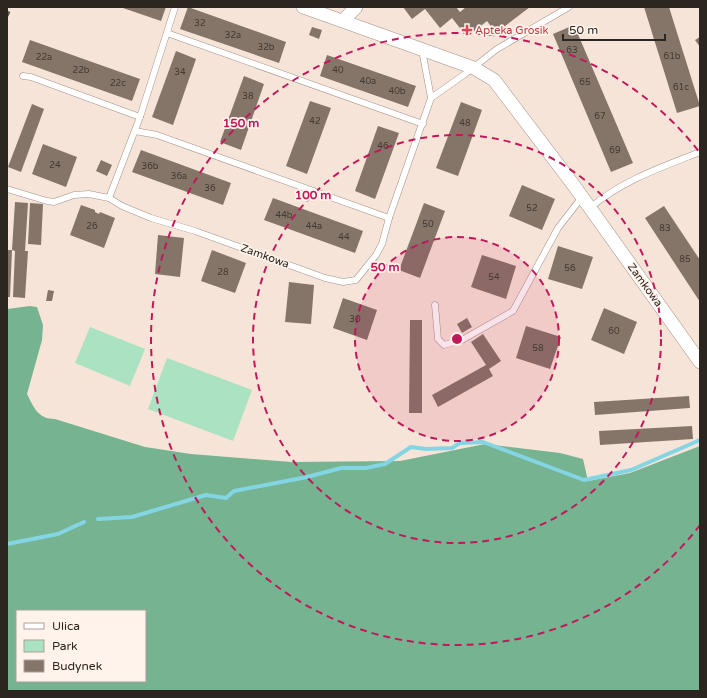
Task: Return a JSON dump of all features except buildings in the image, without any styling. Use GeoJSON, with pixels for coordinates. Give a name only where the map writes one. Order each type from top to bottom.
{"type":"FeatureCollection","features":[{"type":"Feature","properties":{"kind":"street","name":"Zamkowa"},"geometry":{"type":"LineString","coordinates":[[303,7],[474,68],[494,80],[582,197],[700,362]]}},
{"type":"Feature","properties":{"kind":"street"},"geometry":{"type":"LineString","coordinates":[[343,21],[356,7]]}},
{"type":"Feature","properties":{"kind":"lane"},"geometry":{"type":"LineString","coordinates":[[109,198],[135,131],[175,7]]}},
{"type":"Feature","properties":{"kind":"lane"},"geometry":{"type":"LineString","coordinates":[[431,98],[474,68],[497,48],[569,7]]}},
{"type":"Feature","properties":{"kind":"lane"},"geometry":{"type":"LineString","coordinates":[[167,33],[422,124]]}},
{"type":"Feature","properties":{"kind":"lane","name":"Zamkowa"},"geometry":{"type":"LineString","coordinates":[[7,189],[54,202],[74,195],[109,198],[122,206],[151,218],[195,231],[325,278],[343,282],[356,280],[376,255],[382,244],[389,218],[431,98],[422,50]]}},
{"type":"Feature","properties":{"kind":"lane"},"geometry":{"type":"LineString","coordinates":[[23,76],[31,77],[140,116]]}},
{"type":"Feature","properties":{"kind":"lane"},"geometry":{"type":"LineString","coordinates":[[135,131],[157,135],[389,218]]}},
{"type":"Feature","properties":{"kind":"lane"},"geometry":{"type":"LineString","coordinates":[[590,208],[604,196],[653,170],[700,152]]}},
{"type":"Feature","properties":{"kind":"lane"},"geometry":{"type":"LineString","coordinates":[[435,305],[438,339],[444,345],[462,340],[513,311],[558,228],[582,197]]}},
{"type":"Feature","properties":{"kind":"green space"},"geometry":{"type":"Polygon","coordinates":[[[30,306],[37,307],[43,325],[42,340],[27,394],[37,412],[44,417],[55,419],[145,447],[191,454],[291,462],[400,461],[485,444],[560,453],[583,459],[588,481],[630,473],[700,446],[700,691],[7,691],[7,309],[30,306]]]}},
{"type":"Feature","properties":{"kind":"green space"},"geometry":{"type":"Polygon","coordinates":[[[90,327],[145,349],[130,386],[75,363],[90,327]]]}},
{"type":"Feature","properties":{"kind":"green space"},"geometry":{"type":"Polygon","coordinates":[[[167,358],[252,390],[233,441],[148,409],[167,358]]]}},
{"type":"Feature","properties":{"kind":"waterway"},"geometry":{"type":"LineString","coordinates":[[98,519],[132,517],[206,495],[226,498],[234,491],[307,477],[341,468],[366,468],[385,464],[411,447],[426,449],[452,448],[460,443],[483,442],[584,480],[631,470],[700,440]]}},
{"type":"Feature","properties":{"kind":"waterway"},"geometry":{"type":"LineString","coordinates":[[7,544],[58,534],[84,522]]}},
{"type":"Feature","properties":{"kind":"railway"},"geometry":{"type":"LineString","coordinates":[[7,16],[11,7]]}},
{"type":"Feature","properties":{"kind":"place","name":"Apteka Grosik"},"geometry":{"type":"Point","coordinates":[467,30]}}]}
